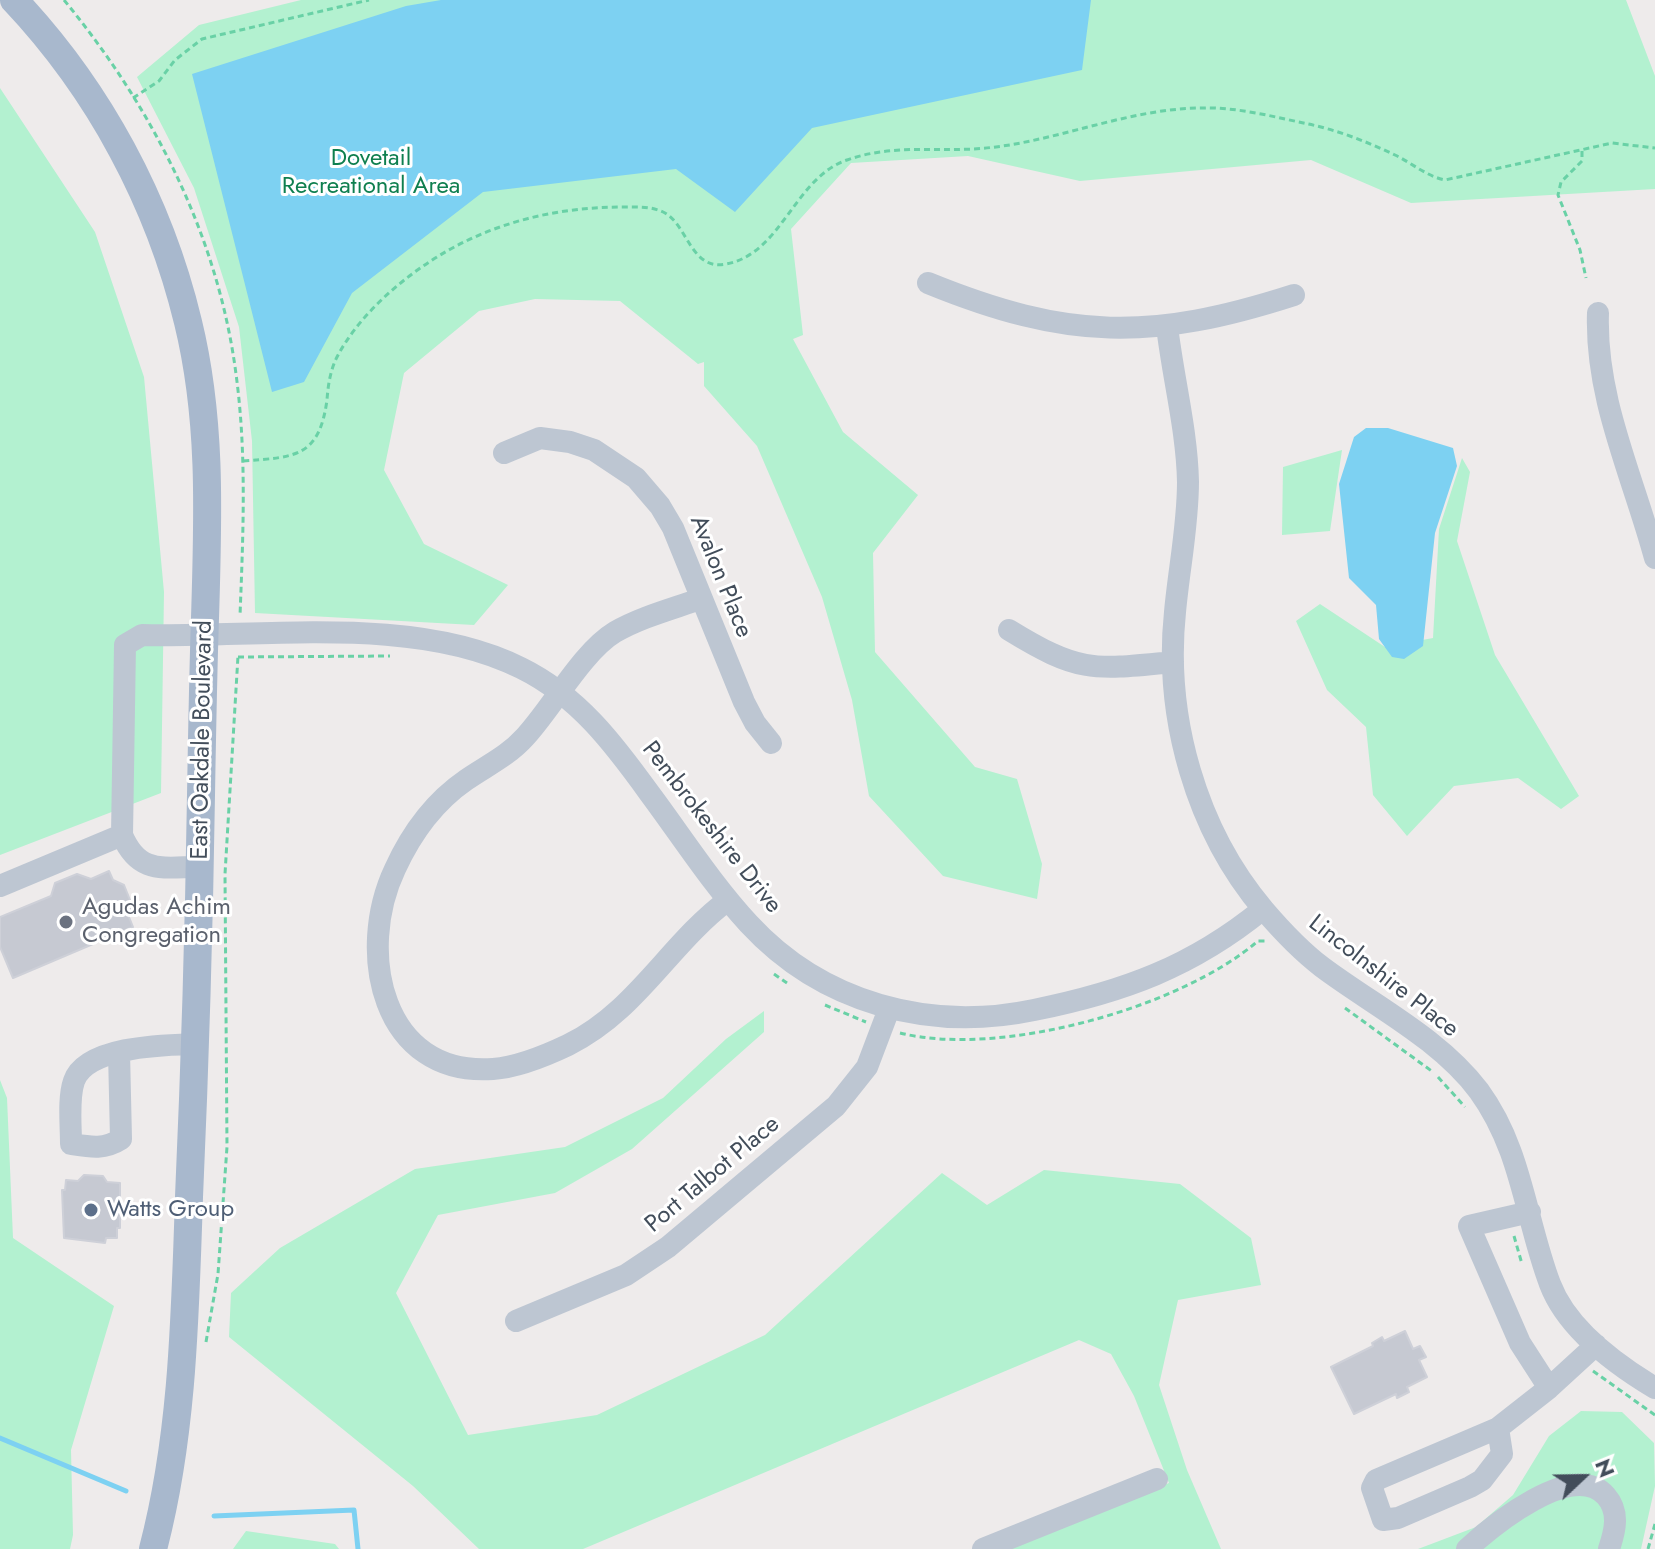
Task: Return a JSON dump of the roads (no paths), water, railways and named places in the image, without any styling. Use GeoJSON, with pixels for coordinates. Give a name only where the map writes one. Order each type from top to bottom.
{"type":"FeatureCollection","features":[{"type":"Feature","properties":{"kind":"main road","name":"East Oakdale Boulevard"},"geometry":{"type":"LineString","coordinates":[[14,0],[43,30],[104,115],[137,180],[174,273],[198,370],[205,420],[208,520],[200,867],[181,1377],[156,1538]]}},
{"type":"Feature","properties":{"kind":"street"},"geometry":{"type":"LineString","coordinates":[[928,283],[994,310],[1036,320],[1109,328],[1167,326],[1210,320],[1294,295]]}},
{"type":"Feature","properties":{"kind":"street"},"geometry":{"type":"LineString","coordinates":[[1598,313],[1597,354],[1603,387],[1655,558]]}},
{"type":"Feature","properties":{"kind":"street","name":"Lincolnshire Place"},"geometry":{"type":"LineString","coordinates":[[1167,326],[1188,479],[1187,526],[1175,613],[1173,662],[1183,746],[1205,812],[1223,850],[1263,909],[1320,966],[1416,1034],[1452,1063],[1478,1091],[1505,1135],[1520,1171],[1520,1214],[1550,1286],[1589,1351],[1655,1388]]}},
{"type":"Feature","properties":{"kind":"street","name":"Avalon Place"},"geometry":{"type":"LineString","coordinates":[[504,453],[548,438],[594,450],[636,478],[667,516],[744,702],[771,743]]}},
{"type":"Feature","properties":{"kind":"street"},"geometry":{"type":"LineString","coordinates":[[700,599],[614,633],[597,647],[517,745],[440,802],[407,844],[393,872],[379,919],[378,976],[387,1006],[405,1034],[438,1058],[474,1069],[512,1066],[539,1058],[601,1025],[628,1003],[688,932],[728,900]]}},
{"type":"Feature","properties":{"kind":"street"},"geometry":{"type":"LineString","coordinates":[[1009,630],[1046,653],[1090,668],[1173,662]]}},
{"type":"Feature","properties":{"kind":"street","name":"Pembrokeshire Drive"},"geometry":{"type":"LineString","coordinates":[[122,835],[125,645],[142,635],[204,636],[239,646],[402,635],[432,638],[488,653],[560,691],[615,746],[728,900],[768,944],[792,963],[886,1019],[919,1015],[979,1019],[1064,1004],[1125,986],[1198,957],[1263,909]]}},
{"type":"Feature","properties":{"kind":"street"},"geometry":{"type":"LineString","coordinates":[[0,886],[122,835],[138,861],[151,867],[200,867]]}},
{"type":"Feature","properties":{"kind":"street","name":"Port Talbot Place"},"geometry":{"type":"LineString","coordinates":[[516,1321],[626,1275],[668,1247],[836,1106],[867,1067],[886,1019]]}},
{"type":"Feature","properties":{"kind":"street"},"geometry":{"type":"LineString","coordinates":[[119,1052],[132,1048],[195,1044]]}},
{"type":"Feature","properties":{"kind":"street"},"geometry":{"type":"LineString","coordinates":[[1520,1214],[1469,1226],[1520,1343],[1549,1388]]}},
{"type":"Feature","properties":{"kind":"street"},"geometry":{"type":"LineString","coordinates":[[1498,1428],[1502,1454],[1482,1480],[1398,1518],[1383,1520],[1372,1488],[1376,1480],[1498,1428],[1549,1388],[1589,1351]]}},
{"type":"Feature","properties":{"kind":"street"},"geometry":{"type":"LineString","coordinates":[[983,1549],[1157,1479]]}},
{"type":"Feature","properties":{"kind":"street"},"geometry":{"type":"LineString","coordinates":[[1467,1549],[1519,1507],[1574,1486],[1600,1491],[1608,1498],[1615,1515],[1609,1549]]}},
{"type":"Feature","properties":{"kind":"water"},"geometry":{"type":"Polygon","coordinates":[[[441,0],[1091,0],[1082,70],[812,128],[735,212],[676,169],[483,192],[352,293],[304,382],[272,392],[192,74],[406,6],[441,0]]]}},
{"type":"Feature","properties":{"kind":"water"},"geometry":{"type":"Polygon","coordinates":[[[1366,428],[1388,428],[1453,448],[1457,466],[1435,533],[1423,646],[1404,659],[1392,657],[1379,639],[1376,605],[1349,578],[1339,484],[1354,437],[1366,428]]]}},
{"type":"Feature","properties":{"kind":"waterway"},"geometry":{"type":"LineString","coordinates":[[0,1438],[126,1491]]}},
{"type":"Feature","properties":{"kind":"waterway"},"geometry":{"type":"LineString","coordinates":[[214,1516],[354,1510],[358,1549]]}},
{"type":"Feature","properties":{"kind":"place","name":"Agudas Achim Congregation"},"geometry":{"type":"Point","coordinates":[66,922]}},
{"type":"Feature","properties":{"kind":"place","name":"Watts Group"},"geometry":{"type":"Point","coordinates":[91,1210]}},
{"type":"Feature","properties":{"kind":"park label","name":"Dovetail Recreational Area"},"geometry":{"type":"Point","coordinates":[371,173]}}]}
